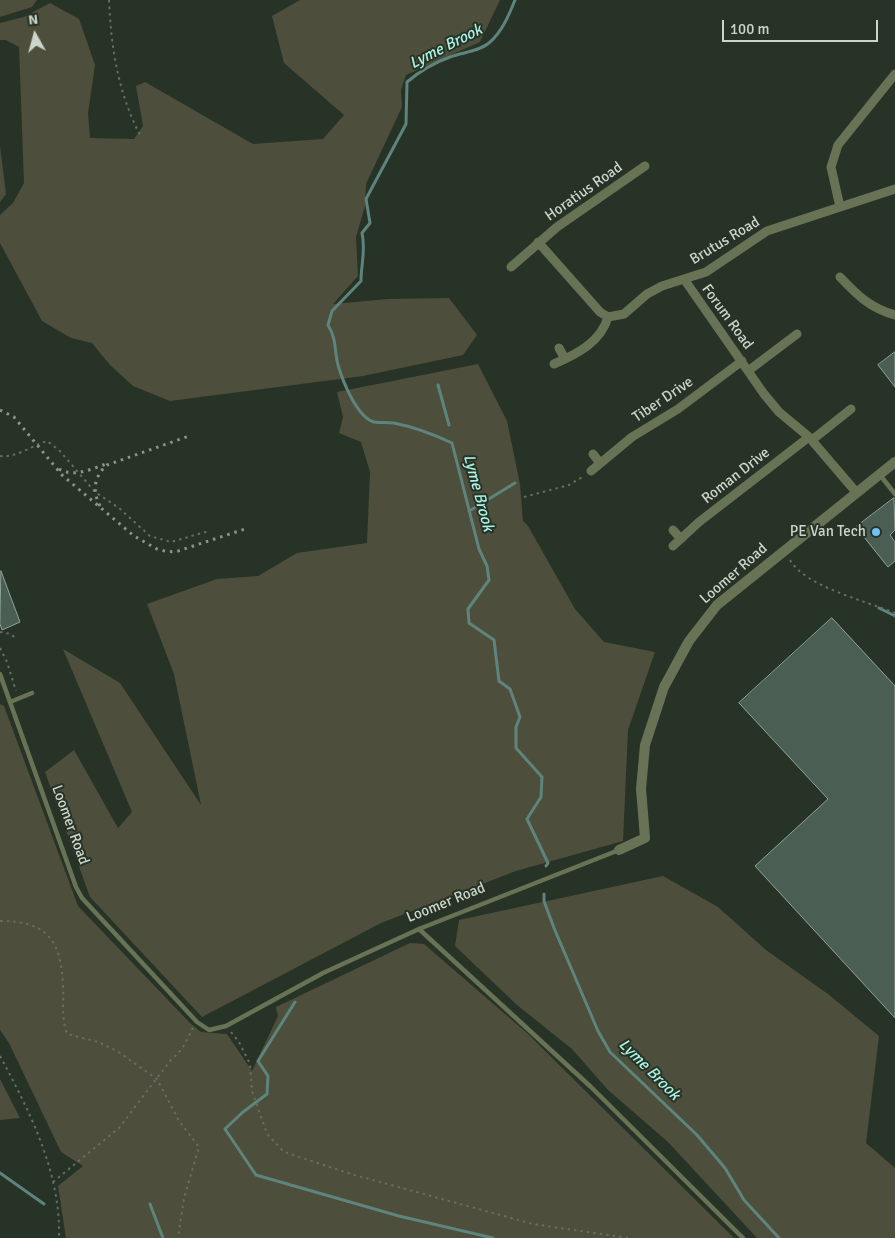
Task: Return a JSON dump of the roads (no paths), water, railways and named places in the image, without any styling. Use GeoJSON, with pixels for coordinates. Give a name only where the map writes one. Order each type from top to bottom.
{"type":"FeatureCollection","features":[{"type":"Feature","properties":{"kind":"street"},"geometry":{"type":"LineString","coordinates":[[840,207],[831,167],[838,145],[895,74]]}},
{"type":"Feature","properties":{"kind":"street","name":"Horatius Road"},"geometry":{"type":"LineString","coordinates":[[511,267],[538,242],[645,166]]}},
{"type":"Feature","properties":{"kind":"street","name":"Brutus Road"},"geometry":{"type":"LineString","coordinates":[[608,317],[624,314],[647,294],[662,286],[706,272],[767,231],[895,189]]}},
{"type":"Feature","properties":{"kind":"street","name":"Horatius Road"},"geometry":{"type":"LineString","coordinates":[[538,242],[600,312],[608,317]]}},
{"type":"Feature","properties":{"kind":"street"},"geometry":{"type":"LineString","coordinates":[[840,277],[864,302],[879,310],[895,315]]}},
{"type":"Feature","properties":{"kind":"street","name":"Forum Road"},"geometry":{"type":"LineString","coordinates":[[684,280],[764,394],[779,412],[811,438],[856,492]]}},
{"type":"Feature","properties":{"kind":"street"},"geometry":{"type":"LineString","coordinates":[[554,364],[596,339],[604,330],[608,317]]}},
{"type":"Feature","properties":{"kind":"street","name":"Forum Road"},"geometry":{"type":"LineString","coordinates":[[748,371],[797,334]]}},
{"type":"Feature","properties":{"kind":"street"},"geometry":{"type":"LineString","coordinates":[[559,348],[565,359]]}},
{"type":"Feature","properties":{"kind":"street","name":"Tiber Drive"},"geometry":{"type":"LineString","coordinates":[[591,471],[632,437],[678,409],[742,361]]}},
{"type":"Feature","properties":{"kind":"street"},"geometry":{"type":"LineString","coordinates":[[811,438],[851,410]]}},
{"type":"Feature","properties":{"kind":"street","name":"Roman Drive"},"geometry":{"type":"LineString","coordinates":[[674,546],[699,522],[811,438]]}},
{"type":"Feature","properties":{"kind":"street"},"geometry":{"type":"LineString","coordinates":[[593,454],[600,463]]}},
{"type":"Feature","properties":{"kind":"street","name":"Loomer Road"},"geometry":{"type":"LineString","coordinates":[[619,850],[645,838],[641,789],[645,745],[664,687],[689,641],[717,605],[895,462]]}},
{"type":"Feature","properties":{"kind":"street"},"geometry":{"type":"LineString","coordinates":[[673,530],[681,539]]}},
{"type":"Feature","properties":{"kind":"lane"},"geometry":{"type":"LineString","coordinates":[[880,474],[895,494]]}},
{"type":"Feature","properties":{"kind":"lane","name":"Loomer Road"},"geometry":{"type":"LineString","coordinates":[[0,674],[76,887],[82,898],[196,1022],[209,1030],[226,1026],[323,973],[419,930],[619,850]]}},
{"type":"Feature","properties":{"kind":"lane"},"geometry":{"type":"LineString","coordinates":[[10,702],[32,693]]}},
{"type":"Feature","properties":{"kind":"lane"},"geometry":{"type":"LineString","coordinates":[[419,930],[591,1088],[743,1238]]}},
{"type":"Feature","properties":{"kind":"waterway","name":"Lyme Brook"},"geometry":{"type":"LineString","coordinates":[[515,0],[501,29],[489,43],[470,52],[455,55],[438,62],[407,82],[406,124],[366,199],[370,223],[362,233],[361,281],[332,311],[328,325],[333,335],[338,365],[343,380],[356,406],[368,419],[374,422],[394,423],[409,427],[452,443],[479,549],[487,566],[489,580],[468,609],[469,623],[494,640],[499,681],[510,689],[520,717],[516,727],[516,748],[542,777],[541,797],[527,819],[548,863],[546,866]]}},
{"type":"Feature","properties":{"kind":"waterway"},"geometry":{"type":"LineString","coordinates":[[438,385],[449,425]]}},
{"type":"Feature","properties":{"kind":"waterway"},"geometry":{"type":"LineString","coordinates":[[469,511],[515,483]]}},
{"type":"Feature","properties":{"kind":"waterway"},"geometry":{"type":"LineString","coordinates":[[879,608],[895,616]]}},
{"type":"Feature","properties":{"kind":"waterway","name":"Lyme Brook"},"geometry":{"type":"LineString","coordinates":[[544,894],[544,901],[554,928],[598,1031],[610,1052],[697,1135],[725,1168],[744,1200],[779,1238]]}},
{"type":"Feature","properties":{"kind":"waterway"},"geometry":{"type":"LineString","coordinates":[[295,1002],[258,1061],[268,1076],[267,1094],[243,1112],[225,1129],[256,1175],[399,1216],[493,1238]]}},
{"type":"Feature","properties":{"kind":"waterway"},"geometry":{"type":"LineString","coordinates":[[0,1173],[44,1204]]}},
{"type":"Feature","properties":{"kind":"waterway"},"geometry":{"type":"LineString","coordinates":[[150,1204],[163,1238]]}},
{"type":"Feature","properties":{"kind":"railway"},"geometry":{"type":"LineString","coordinates":[[0,410],[14,417],[62,475],[134,536],[157,549],[168,552],[178,551],[248,528]]}},
{"type":"Feature","properties":{"kind":"railway"},"geometry":{"type":"LineString","coordinates":[[100,506],[95,489],[99,474],[107,465],[189,436]]}},
{"type":"Feature","properties":{"kind":"railway"},"geometry":{"type":"LineString","coordinates":[[59,469],[65,472],[77,473],[106,464]]}},
{"type":"Feature","properties":{"kind":"place","name":"PE Van Tech"},"geometry":{"type":"Point","coordinates":[876,532]}}]}
